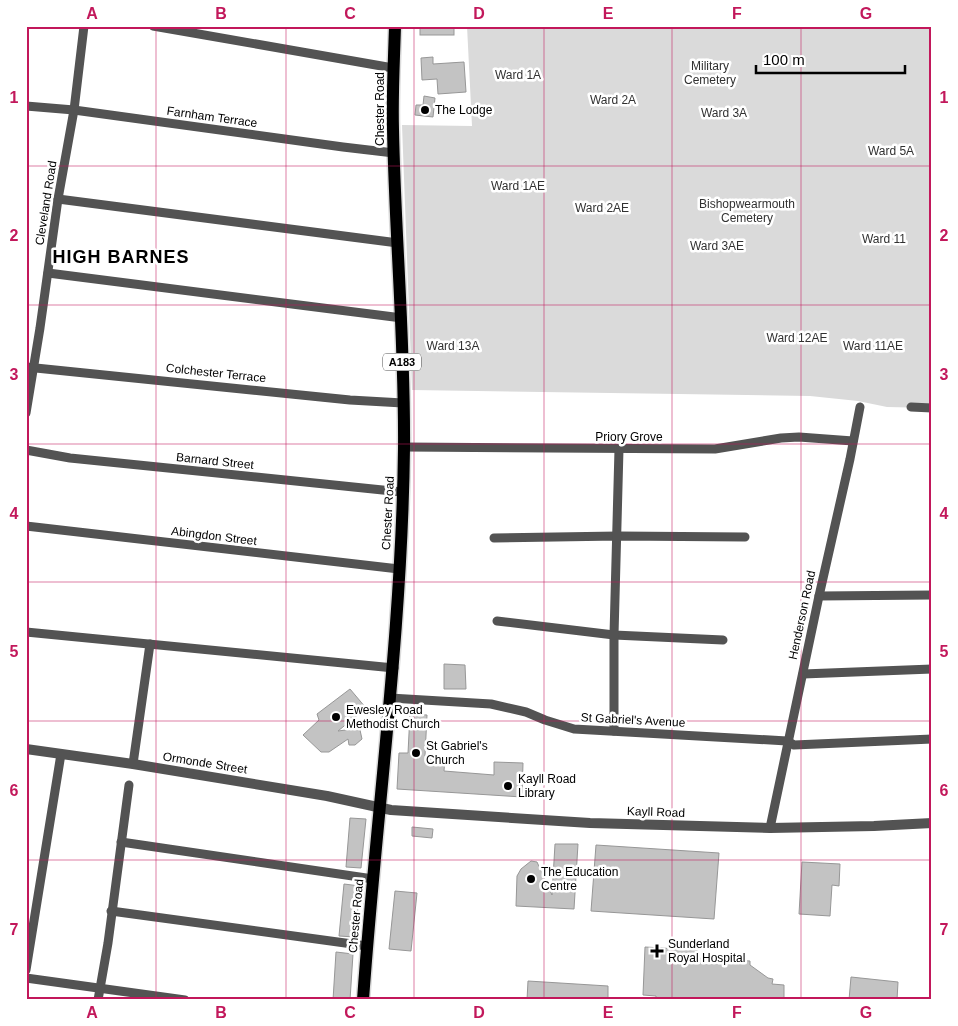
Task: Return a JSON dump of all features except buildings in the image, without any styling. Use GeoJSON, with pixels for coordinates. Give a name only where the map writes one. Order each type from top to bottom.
{"type":"FeatureCollection","features":[{"type":"Feature","properties":{"kind":"main road","name":"Chester Road"},"geometry":{"type":"LineString","coordinates":[[363,1000],[379,808],[394,668],[404,447],[402,318],[394,153],[393,68],[395,26]]}},
{"type":"Feature","properties":{"kind":"street","name":"Cleveland Road"},"geometry":{"type":"LineString","coordinates":[[26,413],[30,367],[48,273],[58,198],[74,110],[84,26]]}},
{"type":"Feature","properties":{"kind":"street"},"geometry":{"type":"LineString","coordinates":[[153,26],[393,68]]}},
{"type":"Feature","properties":{"kind":"street","name":"Farnham Terrace"},"geometry":{"type":"LineString","coordinates":[[26,106],[74,110],[394,153]]}},
{"type":"Feature","properties":{"kind":"street"},"geometry":{"type":"LineString","coordinates":[[58,198],[398,243]]}},
{"type":"Feature","properties":{"kind":"street"},"geometry":{"type":"LineString","coordinates":[[48,273],[402,318]]}},
{"type":"Feature","properties":{"kind":"street","name":"Colchester Terrace"},"geometry":{"type":"LineString","coordinates":[[30,367],[350,400],[403,403]]}},
{"type":"Feature","properties":{"kind":"street","name":"Henderson Road"},"geometry":{"type":"LineString","coordinates":[[770,828],[787,741],[860,407]]}},
{"type":"Feature","properties":{"kind":"street"},"geometry":{"type":"LineString","coordinates":[[911,407],[932,408]]}},
{"type":"Feature","properties":{"kind":"street","name":"Priory Grove"},"geometry":{"type":"LineString","coordinates":[[404,447],[715,449],[799,437],[853,441]]}},
{"type":"Feature","properties":{"kind":"street"},"geometry":{"type":"LineString","coordinates":[[614,731],[614,635],[619,449]]}},
{"type":"Feature","properties":{"kind":"street","name":"Barnard Street"},"geometry":{"type":"LineString","coordinates":[[26,450],[70,458],[402,492]]}},
{"type":"Feature","properties":{"kind":"street","name":"Abingdon Street"},"geometry":{"type":"LineString","coordinates":[[26,526],[399,570]]}},
{"type":"Feature","properties":{"kind":"street"},"geometry":{"type":"LineString","coordinates":[[494,538],[618,536],[745,537]]}},
{"type":"Feature","properties":{"kind":"street"},"geometry":{"type":"LineString","coordinates":[[819,596],[932,595]]}},
{"type":"Feature","properties":{"kind":"street"},"geometry":{"type":"LineString","coordinates":[[497,621],[614,635],[722,640]]}},
{"type":"Feature","properties":{"kind":"street"},"geometry":{"type":"LineString","coordinates":[[26,632],[394,668]]}},
{"type":"Feature","properties":{"kind":"street"},"geometry":{"type":"LineString","coordinates":[[133,764],[150,644]]}},
{"type":"Feature","properties":{"kind":"street"},"geometry":{"type":"LineString","coordinates":[[803,674],[932,669]]}},
{"type":"Feature","properties":{"kind":"street","name":"St Gabriel's Avenue"},"geometry":{"type":"LineString","coordinates":[[390,698],[492,704],[526,712],[544,720],[574,729],[787,741],[794,745],[932,740]]}},
{"type":"Feature","properties":{"kind":"street","name":"Ormonde Street"},"geometry":{"type":"LineString","coordinates":[[26,749],[133,764],[327,796],[379,808]]}},
{"type":"Feature","properties":{"kind":"street"},"geometry":{"type":"LineString","coordinates":[[26,970],[61,754]]}},
{"type":"Feature","properties":{"kind":"street"},"geometry":{"type":"LineString","coordinates":[[98,1000],[108,943],[129,784]]}},
{"type":"Feature","properties":{"kind":"street","name":"Kayll Road"},"geometry":{"type":"LineString","coordinates":[[379,808],[590,823],[770,828],[932,823]]}},
{"type":"Feature","properties":{"kind":"street"},"geometry":{"type":"LineString","coordinates":[[121,842],[373,878]]}},
{"type":"Feature","properties":{"kind":"street"},"geometry":{"type":"LineString","coordinates":[[111,911],[367,946]]}},
{"type":"Feature","properties":{"kind":"street"},"geometry":{"type":"LineString","coordinates":[[26,978],[185,1000]]}},
{"type":"Feature","properties":{"kind":"green space","name":"Bishopwearmouth Cemetery"},"geometry":{"type":"Polygon","coordinates":[[[467,26],[932,26],[932,408],[887,407],[858,401],[810,396],[412,390],[402,125],[472,126],[467,26]]]}},
{"type":"Feature","properties":{"kind":"place","name":"The Lodge"},"geometry":{"type":"Point","coordinates":[425,110]}},
{"type":"Feature","properties":{"kind":"place","name":"Ewesley Road Methodist Church"},"geometry":{"type":"Point","coordinates":[336,717]}},
{"type":"Feature","properties":{"kind":"place","name":"St Gabriel's Church"},"geometry":{"type":"Point","coordinates":[416,753]}},
{"type":"Feature","properties":{"kind":"place","name":"Kayll Road Library"},"geometry":{"type":"Point","coordinates":[508,786]}},
{"type":"Feature","properties":{"kind":"place","name":"The Education Centre"},"geometry":{"type":"Point","coordinates":[531,879]}},
{"type":"Feature","properties":{"kind":"place","name":"Sunderland Royal Hospital"},"geometry":{"type":"Point","coordinates":[657,951]}},
{"type":"Feature","properties":{"kind":"district","name":"HIGH BARNES"},"geometry":{"type":"Point","coordinates":[121,257]}},
{"type":"Feature","properties":{"kind":"park label","name":"Military Cemetery"},"geometry":{"type":"Point","coordinates":[710,73]}},
{"type":"Feature","properties":{"kind":"park label","name":"Ward 1A"},"geometry":{"type":"Point","coordinates":[518,75]}},
{"type":"Feature","properties":{"kind":"park label","name":"Ward 2A"},"geometry":{"type":"Point","coordinates":[613,100]}},
{"type":"Feature","properties":{"kind":"park label","name":"Ward 3A"},"geometry":{"type":"Point","coordinates":[724,113]}},
{"type":"Feature","properties":{"kind":"park label","name":"Ward 5A"},"geometry":{"type":"Point","coordinates":[891,151]}},
{"type":"Feature","properties":{"kind":"park label","name":"Ward 1AE"},"geometry":{"type":"Point","coordinates":[518,186]}},
{"type":"Feature","properties":{"kind":"park label","name":"Ward 2AE"},"geometry":{"type":"Point","coordinates":[602,208]}},
{"type":"Feature","properties":{"kind":"park label","name":"Ward 11"},"geometry":{"type":"Point","coordinates":[884,239]}},
{"type":"Feature","properties":{"kind":"park label","name":"Ward 3AE"},"geometry":{"type":"Point","coordinates":[717,246]}},
{"type":"Feature","properties":{"kind":"park label","name":"Ward 12AE"},"geometry":{"type":"Point","coordinates":[797,338]}},
{"type":"Feature","properties":{"kind":"park label","name":"Ward 13A"},"geometry":{"type":"Point","coordinates":[453,346]}},
{"type":"Feature","properties":{"kind":"park label","name":"Ward 11AE"},"geometry":{"type":"Point","coordinates":[873,346]}}]}
